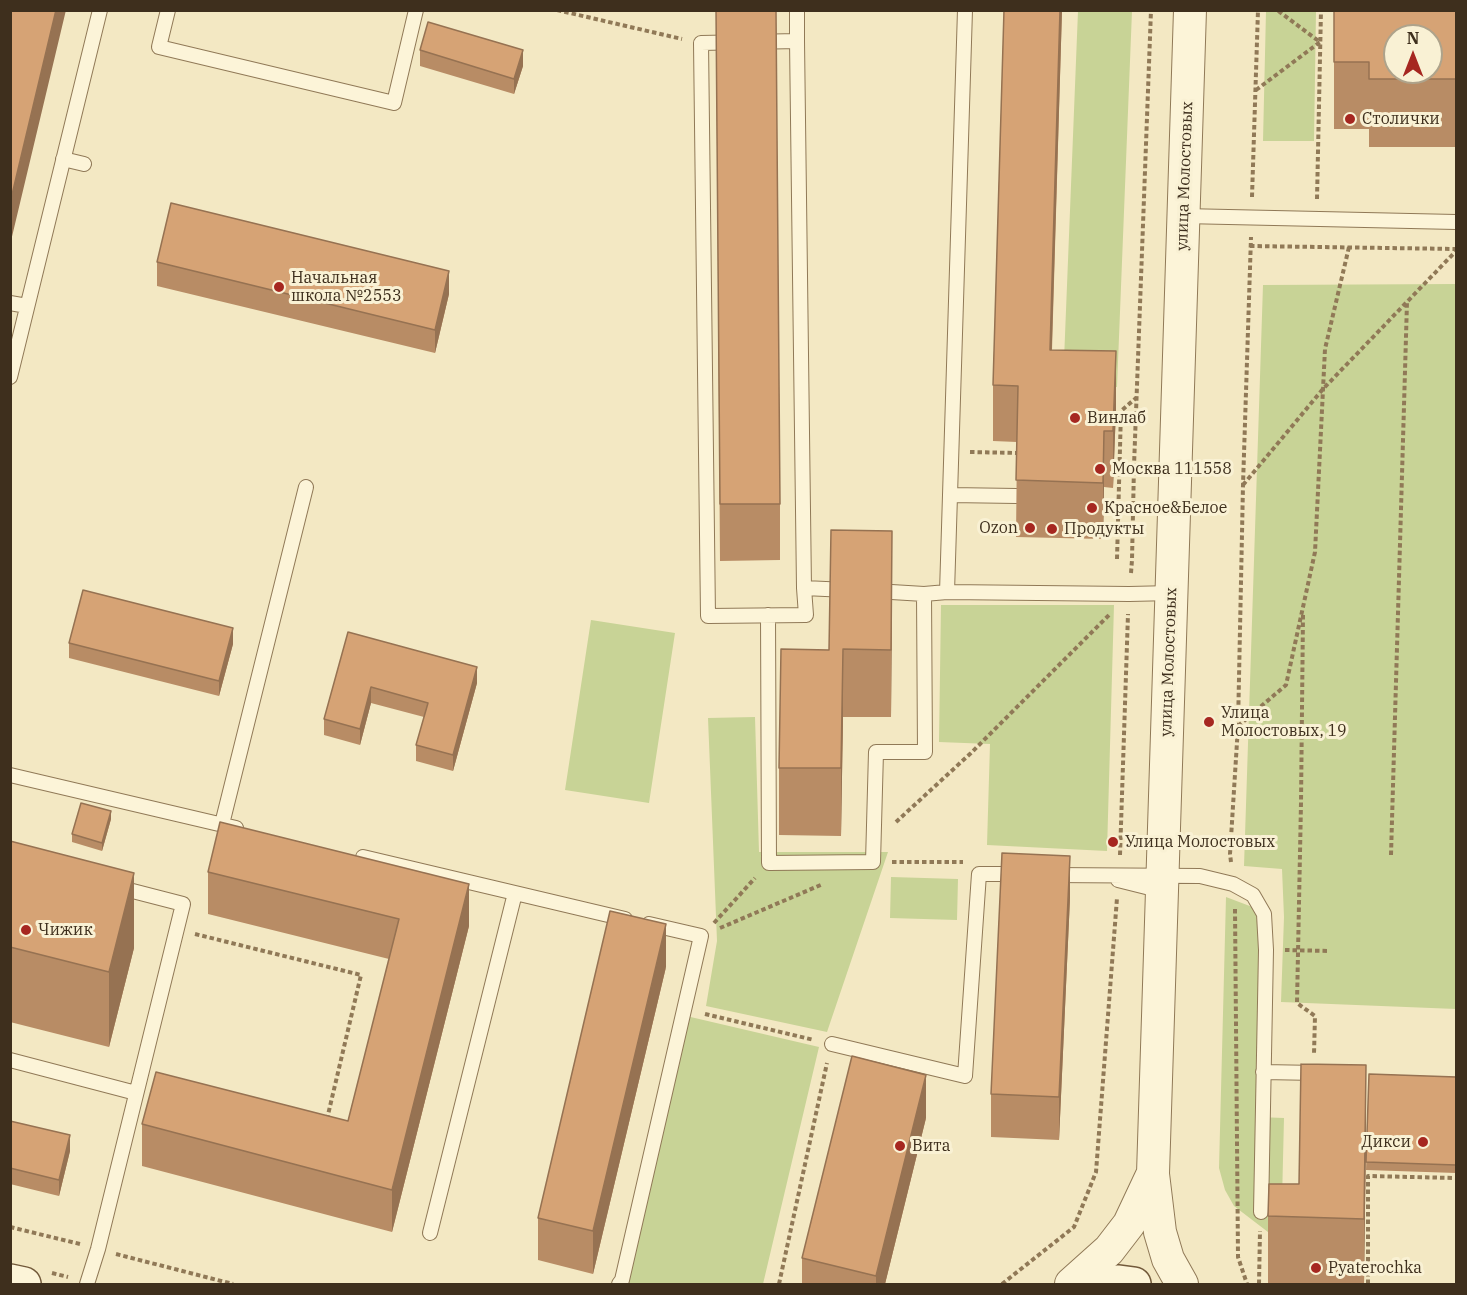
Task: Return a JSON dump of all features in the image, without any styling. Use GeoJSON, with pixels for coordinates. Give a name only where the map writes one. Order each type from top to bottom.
{"type":"FeatureCollection","features":[{"type":"Feature","properties":{"kind":"main road"},"geometry":{"type":"LineString","coordinates":[[10,1281],[24,1284]]}},
{"type":"Feature","properties":{"kind":"main road"},"geometry":{"type":"LineString","coordinates":[[1083,1283],[1134,1284]]}},
{"type":"Feature","properties":{"kind":"street","name":"улица Молостовых"},"geometry":{"type":"LineString","coordinates":[[1083,1283],[1129,1224],[1153,1173],[1190,10]]}},
{"type":"Feature","properties":{"kind":"street"},"geometry":{"type":"LineString","coordinates":[[1153,1173],[1160,1232],[1168,1259],[1182,1284]]}},
{"type":"Feature","properties":{"kind":"lane"},"geometry":{"type":"LineString","coordinates":[[10,377],[100,10]]}},
{"type":"Feature","properties":{"kind":"lane"},"geometry":{"type":"LineString","coordinates":[[168,10],[159,46],[394,103],[416,10]]}},
{"type":"Feature","properties":{"kind":"lane"},"geometry":{"type":"LineString","coordinates":[[797,10],[806,615],[708,616],[700,43],[797,41]]}},
{"type":"Feature","properties":{"kind":"lane"},"geometry":{"type":"LineString","coordinates":[[947,592],[965,10]]}},
{"type":"Feature","properties":{"kind":"lane"},"geometry":{"type":"LineString","coordinates":[[63,159],[84,164]]}},
{"type":"Feature","properties":{"kind":"lane"},"geometry":{"type":"LineString","coordinates":[[1183,216],[1456,222]]}},
{"type":"Feature","properties":{"kind":"lane"},"geometry":{"type":"LineString","coordinates":[[10,303],[27,306]]}},
{"type":"Feature","properties":{"kind":"lane"},"geometry":{"type":"LineString","coordinates":[[222,824],[306,487]]}},
{"type":"Feature","properties":{"kind":"lane"},"geometry":{"type":"LineString","coordinates":[[950,495],[1017,496]]}},
{"type":"Feature","properties":{"kind":"lane"},"geometry":{"type":"LineString","coordinates":[[804,588],[924,594],[947,592],[1172,593]]}},
{"type":"Feature","properties":{"kind":"lane"},"geometry":{"type":"LineString","coordinates":[[768,615],[769,863],[873,862],[876,752],[925,752],[924,594]]}},
{"type":"Feature","properties":{"kind":"lane"},"geometry":{"type":"LineString","coordinates":[[11,777],[245,830]]}},
{"type":"Feature","properties":{"kind":"lane"},"geometry":{"type":"LineString","coordinates":[[348,854],[701,936],[622,1280],[619,1284]]}},
{"type":"Feature","properties":{"kind":"lane"},"geometry":{"type":"LineString","coordinates":[[832,1044],[965,1076],[979,874],[1099,875],[1162,883],[1200,876],[1233,884],[1252,895],[1264,914],[1266,950],[1261,1212]]}},
{"type":"Feature","properties":{"kind":"lane"},"geometry":{"type":"LineString","coordinates":[[87,1284],[98,1249],[183,903],[108,884]]}},
{"type":"Feature","properties":{"kind":"lane"},"geometry":{"type":"LineString","coordinates":[[430,1233],[515,893]]}},
{"type":"Feature","properties":{"kind":"lane"},"geometry":{"type":"LineString","coordinates":[[10,1060],[136,1094]]}},
{"type":"Feature","properties":{"kind":"lane"},"geometry":{"type":"LineString","coordinates":[[1263,1072],[1320,1073]]}},
{"type":"Feature","properties":{"kind":"path"},"geometry":{"type":"LineString","coordinates":[[557,10],[700,43]]}},
{"type":"Feature","properties":{"kind":"path"},"geometry":{"type":"LineString","coordinates":[[1002,1284],[1074,1227],[1096,1172],[1118,878],[1132,560],[1151,10]]}},
{"type":"Feature","properties":{"kind":"path"},"geometry":{"type":"LineString","coordinates":[[1247,1284],[1238,1257],[1235,923],[1230,854],[1238,726],[1258,10]]}},
{"type":"Feature","properties":{"kind":"path"},"geometry":{"type":"LineString","coordinates":[[1277,10],[1320,42]]}},
{"type":"Feature","properties":{"kind":"path"},"geometry":{"type":"LineString","coordinates":[[1317,218],[1321,10]]}},
{"type":"Feature","properties":{"kind":"path"},"geometry":{"type":"LineString","coordinates":[[1256,90],[1320,42]]}},
{"type":"Feature","properties":{"kind":"path"},"geometry":{"type":"LineString","coordinates":[[1250,246],[1456,250]]}},
{"type":"Feature","properties":{"kind":"path"},"geometry":{"type":"LineString","coordinates":[[1238,726],[1286,685],[1315,552],[1325,349],[1349,247]]}},
{"type":"Feature","properties":{"kind":"path"},"geometry":{"type":"LineString","coordinates":[[1243,485],[1323,389],[1456,250]]}},
{"type":"Feature","properties":{"kind":"path"},"geometry":{"type":"LineString","coordinates":[[1391,855],[1407,302]]}},
{"type":"Feature","properties":{"kind":"path"},"geometry":{"type":"LineString","coordinates":[[1118,559],[1121,411],[1137,398]]}},
{"type":"Feature","properties":{"kind":"path"},"geometry":{"type":"LineString","coordinates":[[994,452],[1018,453]]}},
{"type":"Feature","properties":{"kind":"path"},"geometry":{"type":"LineString","coordinates":[[1119,464],[1134,466]]}},
{"type":"Feature","properties":{"kind":"path"},"geometry":{"type":"LineString","coordinates":[[874,842],[971,753],[1129,594]]}},
{"type":"Feature","properties":{"kind":"path"},"geometry":{"type":"LineString","coordinates":[[1303,607],[1297,1003],[1315,1016],[1320,1073]]}},
{"type":"Feature","properties":{"kind":"path"},"geometry":{"type":"LineString","coordinates":[[701,936],[769,863]]}},
{"type":"Feature","properties":{"kind":"path"},"geometry":{"type":"LineString","coordinates":[[701,936],[830,881]]}},
{"type":"Feature","properties":{"kind":"path"},"geometry":{"type":"LineString","coordinates":[[176,930],[362,975],[326,1121]]}},
{"type":"Feature","properties":{"kind":"path"},"geometry":{"type":"LineString","coordinates":[[1266,950],[1329,951]]}},
{"type":"Feature","properties":{"kind":"path"},"geometry":{"type":"LineString","coordinates":[[684,1009],[832,1044],[779,1284]]}},
{"type":"Feature","properties":{"kind":"path"},"geometry":{"type":"LineString","coordinates":[[1368,1284],[1368,1176],[1456,1178]]}},
{"type":"Feature","properties":{"kind":"path"},"geometry":{"type":"LineString","coordinates":[[1259,1284],[1261,1212]]}},
{"type":"Feature","properties":{"kind":"path"},"geometry":{"type":"LineString","coordinates":[[10,1227],[233,1284]]}},
{"type":"Feature","properties":{"kind":"green space"},"geometry":{"type":"Polygon","coordinates":[[[1078,11],[1132,11],[1117,387],[1063,385],[1078,11]]]}},
{"type":"Feature","properties":{"kind":"green space"},"geometry":{"type":"Polygon","coordinates":[[[1266,11],[1316,11],[1314,141],[1263,141],[1266,11]]]}},
{"type":"Feature","properties":{"kind":"green space"},"geometry":{"type":"Polygon","coordinates":[[[1456,284],[1456,1009],[1281,1002],[1284,917],[1282,869],[1244,866],[1263,285],[1456,284]]]}},
{"type":"Feature","properties":{"kind":"green space"},"geometry":{"type":"Polygon","coordinates":[[[941,605],[1114,605],[1107,851],[987,845],[990,744],[939,742],[941,605]]]}},
{"type":"Feature","properties":{"kind":"green space"},"geometry":{"type":"Polygon","coordinates":[[[591,620],[675,633],[649,803],[565,790],[591,620]]]}},
{"type":"Feature","properties":{"kind":"green space"},"geometry":{"type":"Polygon","coordinates":[[[755,717],[759,852],[888,852],[827,1032],[706,1006],[717,941],[708,718],[755,717]]]}},
{"type":"Feature","properties":{"kind":"green space"},"geometry":{"type":"Polygon","coordinates":[[[891,877],[958,879],[957,920],[890,918],[891,877]]]}},
{"type":"Feature","properties":{"kind":"green space"},"geometry":{"type":"Polygon","coordinates":[[[1226,897],[1255,908],[1261,948],[1258,1117],[1284,1118],[1281,1242],[1234,1206],[1225,1190],[1219,1168],[1226,897]]]}},
{"type":"Feature","properties":{"kind":"green space"},"geometry":{"type":"Polygon","coordinates":[[[682,1015],[819,1047],[763,1284],[618,1284],[682,1015]]]}},
{"type":"Feature","properties":{"kind":"building"},"geometry":{"type":"Polygon","coordinates":[[[10,10],[56,10],[10,203],[10,10]]]}},
{"type":"Feature","properties":{"kind":"building"},"geometry":{"type":"Polygon","coordinates":[[[716,10],[776,10],[780,504],[720,504],[716,10]]]}},
{"type":"Feature","properties":{"kind":"building"},"geometry":{"type":"Polygon","coordinates":[[[1004,10],[1060,10],[1050,350],[1116,351],[1113,431],[1104,431],[1103,483],[1016,480],[1018,386],[993,385],[1004,10]]]}},
{"type":"Feature","properties":{"kind":"building"},"geometry":{"type":"Polygon","coordinates":[[[1334,10],[1456,10],[1456,79],[1443,79],[1443,24],[1383,24],[1383,79],[1369,79],[1369,62],[1334,62],[1334,10]]]}},
{"type":"Feature","properties":{"kind":"building"},"geometry":{"type":"Polygon","coordinates":[[[428,22],[523,50],[514,79],[420,50],[428,22]]]}},
{"type":"Feature","properties":{"kind":"building"},"geometry":{"type":"Polygon","coordinates":[[[171,203],[449,271],[435,330],[157,262],[171,203]]]}},
{"type":"Feature","properties":{"kind":"building"},"geometry":{"type":"Polygon","coordinates":[[[831,530],[892,531],[891,650],[843,649],[841,768],[779,768],[781,649],[829,650],[831,530]]]}},
{"type":"Feature","properties":{"kind":"building"},"geometry":{"type":"Polygon","coordinates":[[[83,590],[233,628],[219,681],[69,643],[83,590]]]}},
{"type":"Feature","properties":{"kind":"building"},"geometry":{"type":"Polygon","coordinates":[[[348,632],[477,667],[453,755],[416,745],[428,703],[371,687],[360,729],[324,719],[348,632]]]}},
{"type":"Feature","properties":{"kind":"building"},"geometry":{"type":"Polygon","coordinates":[[[81,803],[111,811],[102,843],[72,834],[81,803]]]}},
{"type":"Feature","properties":{"kind":"building"},"geometry":{"type":"Polygon","coordinates":[[[220,822],[469,884],[392,1190],[142,1124],[156,1072],[348,1121],[399,919],[208,872],[220,822]]]}},
{"type":"Feature","properties":{"kind":"building"},"geometry":{"type":"Polygon","coordinates":[[[10,841],[134,873],[109,972],[10,947],[10,841]]]}},
{"type":"Feature","properties":{"kind":"building"},"geometry":{"type":"Polygon","coordinates":[[[1002,853],[1070,856],[1059,1097],[991,1094],[1002,853]]]}},
{"type":"Feature","properties":{"kind":"building"},"geometry":{"type":"Polygon","coordinates":[[[610,911],[666,924],[593,1231],[538,1218],[610,911]]]}},
{"type":"Feature","properties":{"kind":"building"},"geometry":{"type":"Polygon","coordinates":[[[852,1056],[926,1075],[876,1276],[802,1258],[852,1056]]]}},
{"type":"Feature","properties":{"kind":"building"},"geometry":{"type":"Polygon","coordinates":[[[1301,1064],[1366,1065],[1364,1219],[1268,1216],[1269,1184],[1299,1184],[1301,1064]]]}},
{"type":"Feature","properties":{"kind":"building"},"geometry":{"type":"Polygon","coordinates":[[[1369,1074],[1456,1077],[1456,1165],[1366,1162],[1369,1074]]]}},
{"type":"Feature","properties":{"kind":"building"},"geometry":{"type":"Polygon","coordinates":[[[10,1121],[70,1135],[59,1180],[10,1168],[10,1121]]]}},
{"type":"Feature","properties":{"kind":"place","name":"Столички"},"geometry":{"type":"Point","coordinates":[1350,119]}},
{"type":"Feature","properties":{"kind":"place","name":"Начальная школа №2553"},"geometry":{"type":"Point","coordinates":[279,287]}},
{"type":"Feature","properties":{"kind":"place","name":"Винлаб"},"geometry":{"type":"Point","coordinates":[1075,418]}},
{"type":"Feature","properties":{"kind":"place","name":"Москва 111558"},"geometry":{"type":"Point","coordinates":[1100,469]}},
{"type":"Feature","properties":{"kind":"place","name":"Красное&Белое"},"geometry":{"type":"Point","coordinates":[1092,508]}},
{"type":"Feature","properties":{"kind":"place","name":"Ozon"},"geometry":{"type":"Point","coordinates":[1030,528]}},
{"type":"Feature","properties":{"kind":"place","name":"Продукты"},"geometry":{"type":"Point","coordinates":[1052,529]}},
{"type":"Feature","properties":{"kind":"place","name":"Улица Молостовых, 19"},"geometry":{"type":"Point","coordinates":[1209,722]}},
{"type":"Feature","properties":{"kind":"place","name":"Улица Молостовых"},"geometry":{"type":"Point","coordinates":[1113,842]}},
{"type":"Feature","properties":{"kind":"place","name":"Чижик"},"geometry":{"type":"Point","coordinates":[26,930]}},
{"type":"Feature","properties":{"kind":"place","name":"Дикси"},"geometry":{"type":"Point","coordinates":[1423,1142]}},
{"type":"Feature","properties":{"kind":"place","name":"Вита"},"geometry":{"type":"Point","coordinates":[900,1146]}},
{"type":"Feature","properties":{"kind":"place","name":"Pyaterochka"},"geometry":{"type":"Point","coordinates":[1316,1268]}}]}
